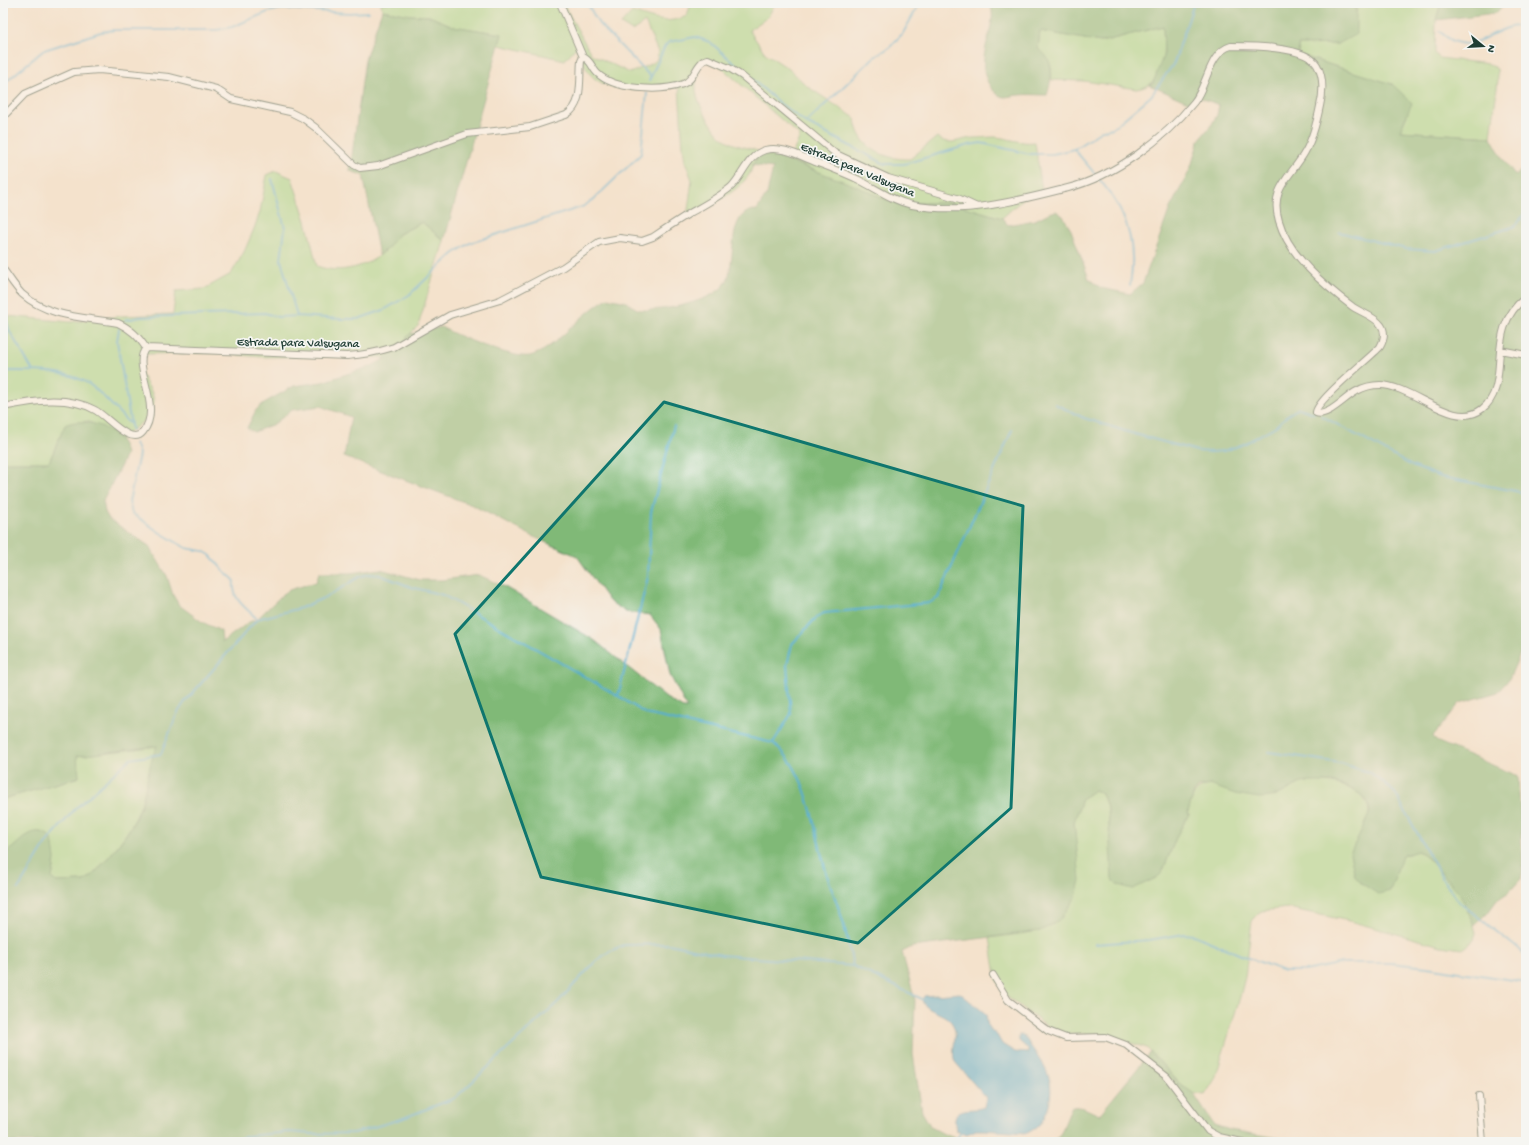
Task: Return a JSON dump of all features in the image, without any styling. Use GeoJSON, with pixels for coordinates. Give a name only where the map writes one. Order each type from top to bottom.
{"type":"FeatureCollection","features":[{"type":"Feature","properties":{"kind":"street"},"geometry":{"type":"LineString","coordinates":[[560,3],[583,57],[587,59],[597,73],[616,84],[662,87],[685,83],[692,76],[700,62],[708,59],[714,60],[742,76],[836,154],[888,178],[960,199],[978,208]]}},
{"type":"Feature","properties":{"kind":"street","name":"Estrada para Valsugana"},"geometry":{"type":"LineString","coordinates":[[146,348],[347,356],[372,354],[394,347],[450,315],[500,300],[564,267],[599,242],[620,238],[642,241],[653,237],[731,187],[753,158],[766,150],[783,150],[846,174],[886,196],[911,204],[931,207],[978,208],[994,206],[1069,188],[1093,180],[1123,166],[1165,131],[1195,101],[1216,58],[1224,48],[1231,46],[1260,47],[1300,53],[1317,64],[1322,81],[1323,94],[1317,119],[1305,152],[1279,190],[1277,196],[1278,220],[1282,231],[1293,249],[1304,262],[1335,292],[1356,309],[1377,320],[1384,329],[1384,337],[1380,347],[1328,396],[1316,409],[1316,412],[1324,414],[1356,391],[1379,385],[1387,385],[1405,391],[1438,408],[1455,414],[1469,415],[1476,413],[1494,396],[1497,383],[1501,336],[1510,313],[1526,297]]}},
{"type":"Feature","properties":{"kind":"street"},"geometry":{"type":"LineString","coordinates":[[3,117],[15,102],[25,94],[74,72],[98,70],[169,76],[216,89],[231,99],[290,112],[304,119],[316,128],[349,162],[357,167],[367,168],[378,166],[467,134],[530,127],[566,115],[571,112],[576,104],[581,61],[583,57]]}},
{"type":"Feature","properties":{"kind":"street"},"geometry":{"type":"LineString","coordinates":[[3,269],[21,294],[39,306],[61,314],[118,323],[127,327],[136,334],[146,348],[143,351],[142,362],[149,398],[149,418],[143,432],[137,436],[131,437],[95,410],[68,401],[41,401],[3,407]]}},
{"type":"Feature","properties":{"kind":"street"},"geometry":{"type":"LineString","coordinates":[[1500,350],[1526,355]]}},
{"type":"Feature","properties":{"kind":"street"},"geometry":{"type":"LineString","coordinates":[[993,975],[1008,1000],[1048,1031],[1066,1038],[1104,1036],[1126,1045],[1167,1076],[1208,1130],[1219,1137],[1242,1142]]}},
{"type":"Feature","properties":{"kind":"street"},"geometry":{"type":"LineString","coordinates":[[1480,1096],[1483,1142]]}},
{"type":"Feature","properties":{"kind":"highlighted area"},"geometry":{"type":"Polygon","coordinates":[[[664,402],[1023,506],[1011,808],[858,943],[541,877],[455,634],[664,402]]]}},
{"type":"Feature","properties":{"kind":"green space"},"geometry":{"type":"Polygon","coordinates":[[[381,3],[563,3],[591,54],[630,73],[653,63],[657,59],[658,52],[645,22],[632,31],[621,24],[632,12],[666,21],[687,16],[691,3],[775,3],[768,17],[749,30],[765,53],[789,69],[808,87],[855,118],[861,137],[866,144],[874,150],[891,157],[910,159],[937,137],[946,142],[973,138],[995,137],[1025,142],[1035,142],[1042,191],[1023,199],[1002,218],[952,203],[908,203],[888,200],[790,160],[800,136],[714,61],[701,62],[698,71],[696,79],[696,93],[701,107],[713,127],[723,138],[735,145],[764,154],[756,158],[749,175],[729,194],[687,217],[692,180],[685,161],[683,147],[679,87],[632,89],[608,85],[598,81],[590,74],[576,47],[565,60],[499,45],[502,34],[453,26],[429,16],[411,15],[382,10],[381,3]]]}},
{"type":"Feature","properties":{"kind":"green space"},"geometry":{"type":"Polygon","coordinates":[[[989,3],[1356,3],[1356,34],[1338,44],[1298,45],[1299,55],[1392,84],[1412,103],[1400,131],[1491,137],[1503,159],[1516,176],[1526,164],[1526,640],[1509,679],[1498,692],[1460,703],[1433,736],[1436,741],[1518,776],[1523,869],[1521,879],[1509,892],[1497,900],[1487,914],[1474,925],[1460,894],[1424,854],[1417,851],[1402,856],[1390,891],[1378,894],[1361,883],[1355,876],[1350,854],[1370,812],[1367,801],[1360,794],[1347,787],[1332,782],[1309,782],[1301,783],[1271,797],[1259,798],[1235,794],[1210,785],[1199,787],[1194,792],[1188,812],[1189,814],[1177,835],[1162,873],[1156,878],[1133,889],[1118,885],[1112,879],[1108,809],[1102,794],[1094,790],[1082,799],[1074,822],[1080,880],[1076,897],[1059,921],[1040,931],[912,947],[902,952],[915,1000],[913,1054],[922,1112],[931,1127],[944,1134],[970,1142],[3,1142],[3,854],[32,833],[45,833],[52,838],[55,859],[52,878],[56,882],[84,881],[92,876],[120,843],[137,816],[157,746],[77,756],[79,777],[3,799],[3,462],[49,462],[65,425],[73,422],[93,424],[111,432],[124,446],[126,455],[103,501],[105,512],[109,519],[149,546],[167,576],[173,595],[179,605],[202,622],[221,631],[222,642],[249,622],[257,619],[289,590],[316,582],[319,573],[349,573],[380,569],[420,580],[442,580],[479,575],[503,586],[594,640],[666,698],[683,708],[687,708],[670,675],[661,629],[650,615],[626,612],[609,601],[577,556],[534,537],[472,505],[344,457],[351,417],[320,406],[292,410],[274,424],[254,432],[247,428],[256,410],[264,403],[294,386],[322,382],[372,366],[386,358],[410,334],[441,327],[459,336],[498,351],[522,356],[530,356],[547,348],[592,309],[608,298],[626,302],[640,310],[651,310],[674,307],[710,296],[725,284],[729,276],[736,228],[740,219],[747,212],[757,210],[767,194],[773,168],[752,165],[760,154],[767,153],[851,184],[888,200],[908,203],[952,203],[1002,218],[1008,225],[1035,220],[1056,211],[1063,216],[1071,230],[1089,279],[1101,288],[1130,294],[1143,283],[1170,208],[1190,170],[1199,140],[1212,124],[1217,115],[1219,105],[1196,96],[1190,103],[1149,85],[1153,83],[1164,54],[1163,26],[1101,42],[1040,31],[1038,49],[1048,58],[1051,70],[1047,95],[1000,96],[990,86],[985,75],[985,52],[992,20],[992,11],[989,3]]]}},
{"type":"Feature","properties":{"kind":"green space"},"geometry":{"type":"Polygon","coordinates":[[[1356,3],[1441,3],[1436,20],[1435,53],[1439,58],[1489,64],[1497,69],[1498,80],[1491,137],[1400,131],[1408,113],[1392,84],[1299,55],[1298,45],[1338,44],[1357,11],[1356,3]]]}},
{"type":"Feature","properties":{"kind":"green space"},"geometry":{"type":"Polygon","coordinates":[[[1441,3],[1505,3],[1496,13],[1436,20],[1441,3]]]}},
{"type":"Feature","properties":{"kind":"green space"},"geometry":{"type":"Polygon","coordinates":[[[382,10],[411,15],[429,16],[453,26],[502,34],[444,241],[422,222],[399,234],[387,249],[379,255],[363,175],[350,171],[365,59],[382,10]]]}},
{"type":"Feature","properties":{"kind":"green space"},"geometry":{"type":"Polygon","coordinates":[[[1163,26],[1164,45],[1162,65],[1153,81],[1146,86],[1136,89],[1084,81],[1052,80],[1051,66],[1038,49],[1040,31],[1101,42],[1163,26]]]}},
{"type":"Feature","properties":{"kind":"green space"},"geometry":{"type":"Polygon","coordinates":[[[276,171],[292,178],[306,221],[317,266],[335,270],[353,268],[362,265],[379,256],[398,235],[422,222],[444,241],[418,326],[386,358],[354,356],[261,357],[217,353],[142,354],[142,375],[153,395],[153,407],[150,416],[120,440],[113,433],[87,421],[65,425],[49,462],[3,462],[3,292],[8,316],[70,322],[121,316],[173,314],[176,291],[204,289],[231,274],[244,252],[254,229],[260,212],[267,175],[276,171]]]}},
{"type":"Feature","properties":{"kind":"green space"},"geometry":{"type":"Polygon","coordinates":[[[158,746],[152,761],[141,805],[132,824],[120,843],[92,876],[84,881],[56,882],[51,878],[55,864],[53,854],[51,848],[40,832],[29,835],[3,854],[3,799],[79,777],[76,756],[158,746]]]}},
{"type":"Feature","properties":{"kind":"green space"},"geometry":{"type":"Polygon","coordinates":[[[1317,781],[1333,783],[1349,788],[1363,797],[1367,804],[1369,816],[1351,854],[1402,856],[1417,851],[1424,854],[1460,894],[1474,925],[1476,934],[1474,940],[1462,949],[1441,946],[1349,921],[1288,908],[1261,911],[1252,921],[1245,977],[1240,997],[1215,1079],[1205,1095],[1190,1093],[1147,1048],[1099,1033],[1068,1034],[1048,1027],[1006,995],[997,981],[990,938],[1040,931],[1075,844],[1074,822],[1082,799],[1094,790],[1102,794],[1108,809],[1113,879],[1162,873],[1177,835],[1189,814],[1188,812],[1192,797],[1196,791],[1204,787],[1210,785],[1282,793],[1301,783],[1317,781]]]}},
{"type":"Feature","properties":{"kind":"green space"},"geometry":{"type":"Polygon","coordinates":[[[1151,1052],[1180,1084],[1193,1093],[1214,1125],[1230,1130],[1302,1142],[1054,1142],[1060,1135],[1072,1106],[1084,1108],[1099,1115],[1151,1052]]]}},
{"type":"Feature","properties":{"kind":"water"},"geometry":{"type":"Polygon","coordinates":[[[960,993],[986,1014],[988,1027],[997,1035],[1002,1044],[1015,1052],[1028,1053],[1028,1049],[1019,1041],[1019,1035],[1023,1035],[1046,1070],[1049,1078],[1051,1093],[1047,1111],[1040,1124],[1027,1133],[976,1130],[967,1134],[956,1130],[956,1115],[962,1110],[979,1109],[984,1107],[986,1098],[955,1062],[953,1053],[955,1029],[953,1025],[946,1017],[928,1008],[922,1001],[924,996],[960,993]]]}},
{"type":"Feature","properties":{"kind":"waterway"},"geometry":{"type":"LineString","coordinates":[[587,3],[599,24],[650,76]]}},
{"type":"Feature","properties":{"kind":"waterway"},"geometry":{"type":"LineString","coordinates":[[806,123],[873,58],[890,47],[903,33],[920,3]]}},
{"type":"Feature","properties":{"kind":"waterway"},"geometry":{"type":"LineString","coordinates":[[649,81],[665,46],[669,42],[695,37],[710,42],[778,102],[806,123],[885,164],[904,164],[969,145],[981,143],[1030,154],[1053,154],[1074,149],[1103,130],[1113,128],[1151,96],[1174,63],[1194,3]]}},
{"type":"Feature","properties":{"kind":"waterway"},"geometry":{"type":"LineString","coordinates":[[3,84],[44,50],[101,32],[114,30],[217,30],[232,27],[268,12],[282,9],[349,13],[368,12]]}},
{"type":"Feature","properties":{"kind":"waterway"},"geometry":{"type":"LineString","coordinates":[[1439,31],[1449,39],[1467,44],[1483,39],[1510,27],[1526,25]]}},
{"type":"Feature","properties":{"kind":"waterway"},"geometry":{"type":"LineString","coordinates":[[125,320],[141,317],[265,313],[278,317],[297,316],[358,319],[384,310],[409,295],[453,254],[470,243],[582,207],[593,200],[641,154],[647,93]]}},
{"type":"Feature","properties":{"kind":"waterway"},"geometry":{"type":"LineString","coordinates":[[1074,149],[1111,195],[1127,226],[1131,243],[1132,263],[1130,285]]}},
{"type":"Feature","properties":{"kind":"waterway"},"geometry":{"type":"LineString","coordinates":[[272,179],[285,228],[281,260],[297,316]]}},
{"type":"Feature","properties":{"kind":"waterway"},"geometry":{"type":"LineString","coordinates":[[1339,232],[1406,249],[1435,251],[1513,227],[1518,223],[1526,211]]}},
{"type":"Feature","properties":{"kind":"waterway"},"geometry":{"type":"LineString","coordinates":[[3,308],[10,332],[33,371]]}},
{"type":"Feature","properties":{"kind":"waterway"},"geometry":{"type":"LineString","coordinates":[[119,329],[117,341],[132,431]]}},
{"type":"Feature","properties":{"kind":"waterway"},"geometry":{"type":"LineString","coordinates":[[3,331],[10,332]]}},
{"type":"Feature","properties":{"kind":"waterway"},"geometry":{"type":"LineString","coordinates":[[3,371],[58,373],[80,379],[99,392],[129,423]]}},
{"type":"Feature","properties":{"kind":"waterway"},"geometry":{"type":"LineString","coordinates":[[1055,404],[1084,418],[1131,433],[1197,451],[1211,452],[1224,451],[1244,444],[1276,426],[1289,414],[1299,408],[1314,413]]}},
{"type":"Feature","properties":{"kind":"waterway"},"geometry":{"type":"LineString","coordinates":[[1322,416],[1412,466],[1441,477],[1526,493]]}},
{"type":"Feature","properties":{"kind":"waterway"},"geometry":{"type":"LineString","coordinates":[[618,696],[648,577],[651,512],[674,426]]}},
{"type":"Feature","properties":{"kind":"waterway"},"geometry":{"type":"LineString","coordinates":[[773,743],[791,714],[787,665],[792,644],[815,619],[824,613],[929,603],[938,598],[1012,430]]}},
{"type":"Feature","properties":{"kind":"waterway"},"geometry":{"type":"LineString","coordinates":[[135,443],[139,454],[129,502],[132,513],[159,532],[186,548],[203,551],[210,555],[234,580],[237,598],[257,619]]}},
{"type":"Feature","properties":{"kind":"waterway"},"geometry":{"type":"LineString","coordinates":[[18,889],[47,842],[75,809],[130,759],[161,754],[177,714],[184,703],[257,619],[301,608],[330,595],[359,577],[369,574],[380,575],[411,587],[443,595],[618,696],[646,714],[773,743],[785,754],[802,783],[813,818],[827,874],[844,925],[853,966]]}},
{"type":"Feature","properties":{"kind":"waterway"},"geometry":{"type":"LineString","coordinates":[[1269,752],[1340,763],[1368,772],[1381,780],[1395,793],[1442,878],[1459,902],[1526,955]]}},
{"type":"Feature","properties":{"kind":"waterway"},"geometry":{"type":"LineString","coordinates":[[1095,944],[1149,940],[1184,934],[1194,935],[1284,971],[1305,971],[1342,963],[1391,963],[1526,982]]}},
{"type":"Feature","properties":{"kind":"waterway"},"geometry":{"type":"LineString","coordinates":[[229,1142],[248,1136],[289,1132],[312,1134],[354,1133],[401,1119],[455,1098],[558,1002],[596,961],[610,951],[624,945],[669,944],[722,955],[853,966],[924,1000]]}},
{"type":"Feature","properties":{"kind":"waterway"},"geometry":{"type":"LineString","coordinates":[[954,1142],[962,1131]]}}]}
